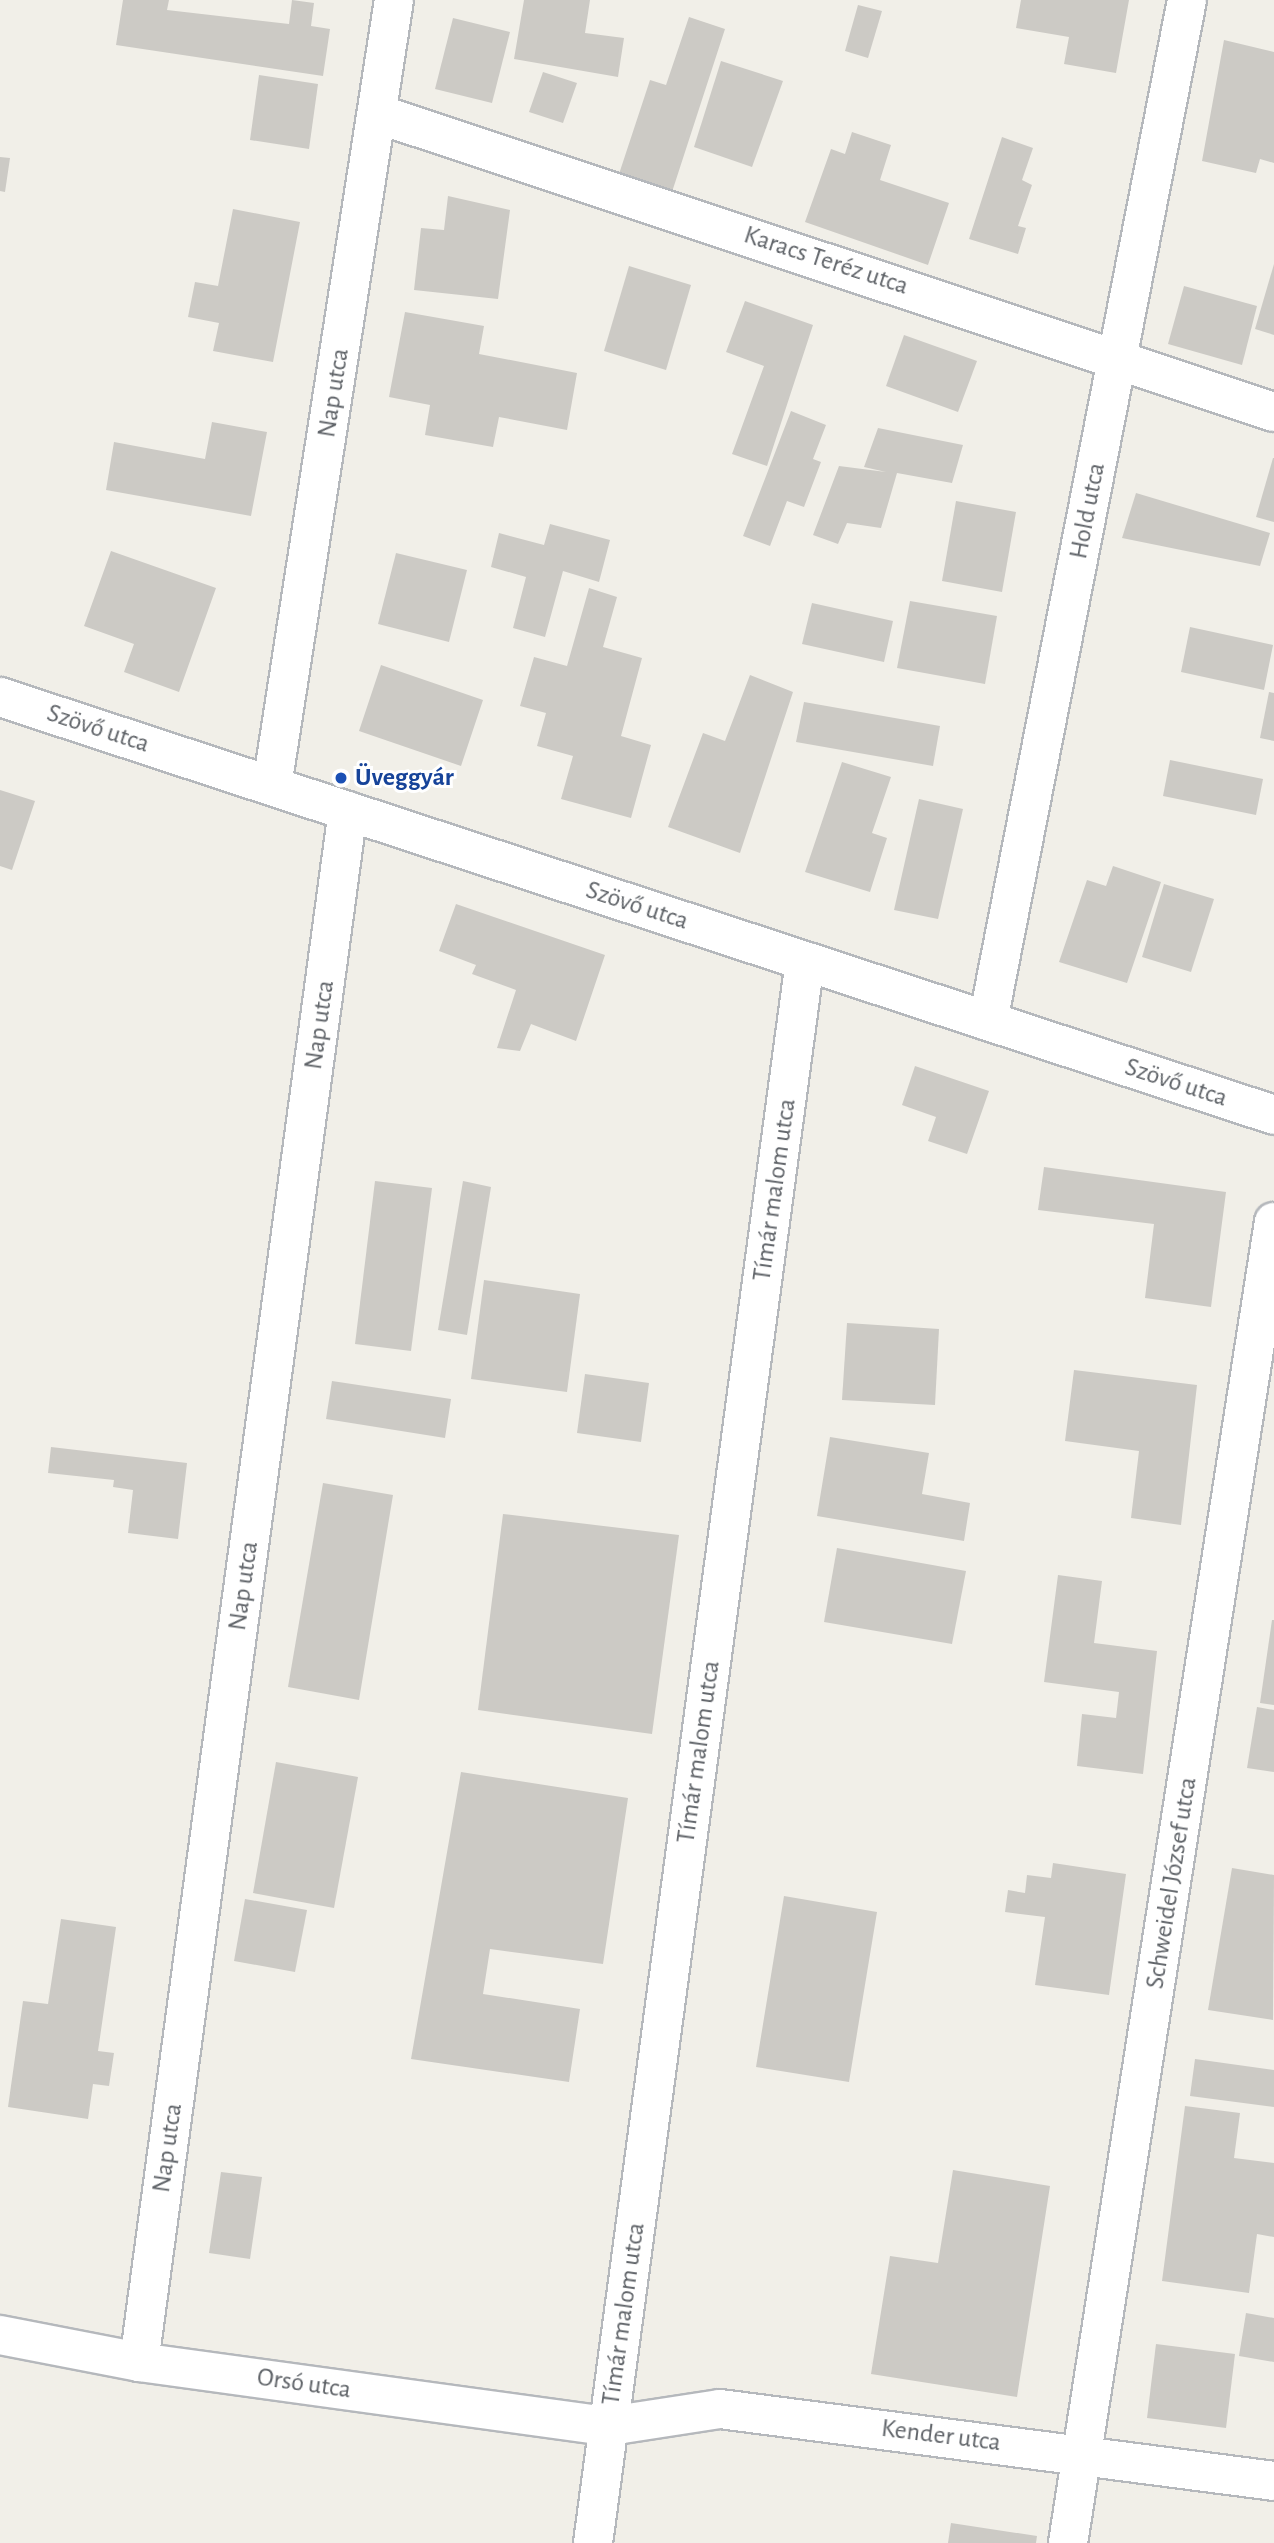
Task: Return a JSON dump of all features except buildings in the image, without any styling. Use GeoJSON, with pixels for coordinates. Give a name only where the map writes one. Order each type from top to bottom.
{"type":"FeatureCollection","features":[{"type":"Feature","properties":{"kind":"street","name":"Nap utca"},"geometry":{"type":"LineString","coordinates":[[272,786],[394,0]]}},
{"type":"Feature","properties":{"kind":"street","name":"Hold utca"},"geometry":{"type":"LineString","coordinates":[[988,1021],[1187,0]]}},
{"type":"Feature","properties":{"kind":"street","name":"Karacs Teréz utca"},"geometry":{"type":"LineString","coordinates":[[378,114],[1118,357],[1274,411]]}},
{"type":"Feature","properties":{"kind":"street","name":"Szövő utca"},"geometry":{"type":"LineString","coordinates":[[0,697],[1274,1115]]}},
{"type":"Feature","properties":{"kind":"street","name":"Nap utca"},"geometry":{"type":"LineString","coordinates":[[139,2362],[348,811]]}},
{"type":"Feature","properties":{"kind":"street","name":"Tímár malom utca"},"geometry":{"type":"LineString","coordinates":[[593,2543],[805,961]]}},
{"type":"Feature","properties":{"kind":"street","name":"Schweidel József utca"},"geometry":{"type":"LineString","coordinates":[[1068,2543],[1274,1222]]}},
{"type":"Feature","properties":{"kind":"street","name":"Orsó utca"},"geometry":{"type":"LineString","coordinates":[[0,2335],[139,2362],[609,2426]]}},
{"type":"Feature","properties":{"kind":"street","name":"Kender utca"},"geometry":{"type":"LineString","coordinates":[[609,2426],[720,2409],[1084,2454],[1274,2481]]}},
{"type":"Feature","properties":{"kind":"place","name":"Üveggyár"},"geometry":{"type":"Point","coordinates":[341,778]}}]}
